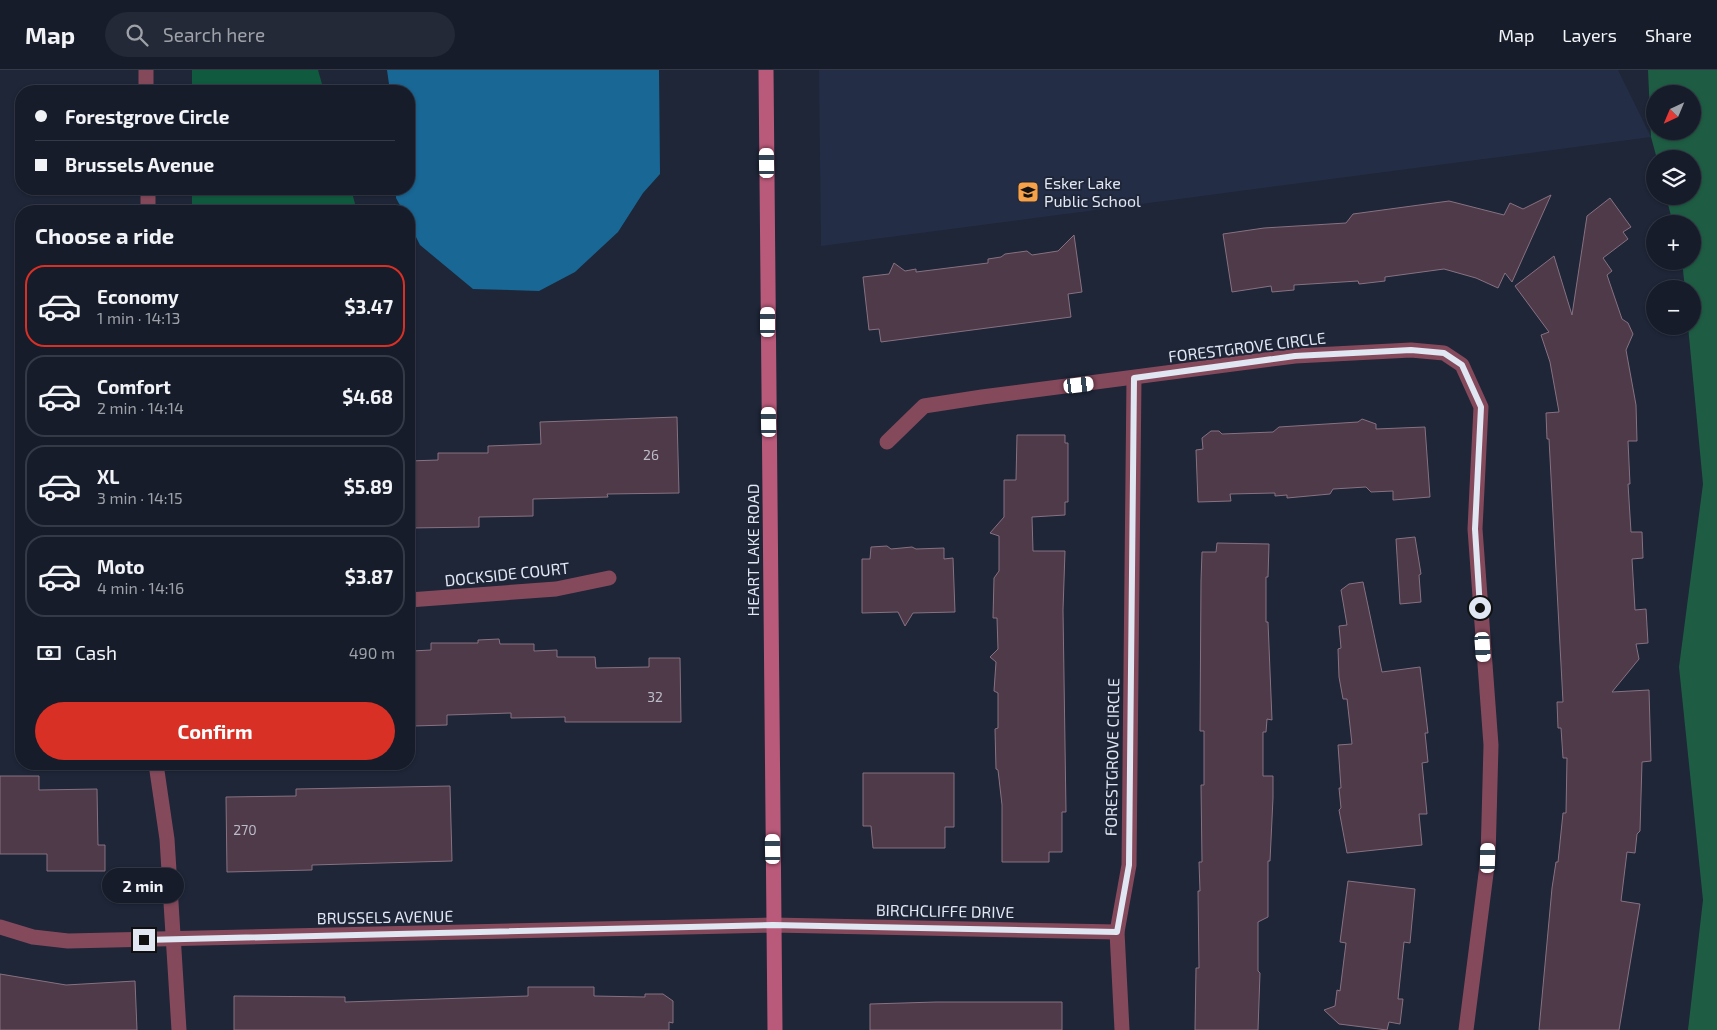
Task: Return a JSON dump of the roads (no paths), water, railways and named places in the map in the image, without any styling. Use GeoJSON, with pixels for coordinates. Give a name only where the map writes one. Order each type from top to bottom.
{"type":"FeatureCollection","features":[{"type":"Feature","properties":{"kind":"street"},"geometry":{"type":"LineString","coordinates":[[146,70],[146,85]]}},
{"type":"Feature","properties":{"kind":"street","name":"HEART LAKE ROAD"},"geometry":{"type":"LineString","coordinates":[[766,70],[775,1030]]}},
{"type":"Feature","properties":{"kind":"street","name":"FORESTGROVE CIRCLE"},"geometry":{"type":"LineString","coordinates":[[1122,1030],[1117,932],[1129,865],[1134,378],[1295,356],[1411,350],[1444,353],[1462,365],[1481,407],[1475,529],[1491,745],[1488,858],[1466,1030]]}},
{"type":"Feature","properties":{"kind":"street"},"geometry":{"type":"LineString","coordinates":[[887,442],[924,406],[1134,378]]}},
{"type":"Feature","properties":{"kind":"street","name":"DOCKSIDE COURT"},"geometry":{"type":"LineString","coordinates":[[415,600],[556,590],[609,578]]}},
{"type":"Feature","properties":{"kind":"street"},"geometry":{"type":"LineString","coordinates":[[157,770],[167,839],[179,1030]]}},
{"type":"Feature","properties":{"kind":"street","name":"BIRCHCLIFFE DRIVE"},"geometry":{"type":"LineString","coordinates":[[773,925],[1117,932]]}},
{"type":"Feature","properties":{"kind":"street","name":"BRUSSELS AVENUE"},"geometry":{"type":"LineString","coordinates":[[0,927],[33,937],[68,941],[773,925]]}},
{"type":"Feature","properties":{"kind":"water"},"geometry":{"type":"Polygon","coordinates":[[[387,70],[659,70],[660,174],[643,193],[618,232],[575,272],[539,291],[473,289],[420,245],[415,235],[415,205],[400,205],[396,198],[396,195],[415,195],[415,85],[389,85],[387,70]]]}},
{"type":"Feature","properties":{"kind":"place","name":"Esker Lake Public School"},"geometry":{"type":"Point","coordinates":[1028,192]}}]}
